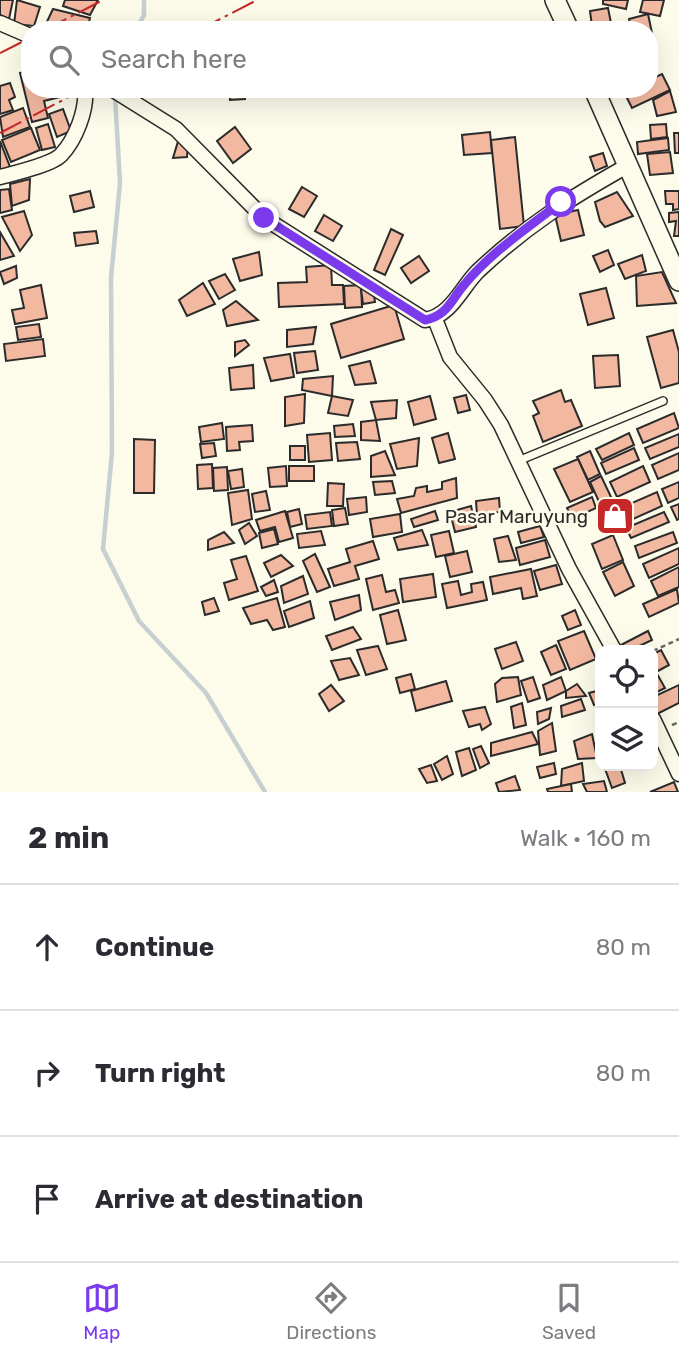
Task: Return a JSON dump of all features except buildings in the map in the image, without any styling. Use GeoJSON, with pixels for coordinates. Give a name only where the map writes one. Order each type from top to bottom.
{"type":"FeatureCollection","features":[{"type":"Feature","properties":{"kind":"main road"},"geometry":{"type":"LineString","coordinates":[[555,0],[565,21]]}},
{"type":"Feature","properties":{"kind":"main road"},"geometry":{"type":"LineString","coordinates":[[598,98],[679,281]]}},
{"type":"Feature","properties":{"kind":"street"},"geometry":{"type":"LineString","coordinates":[[0,23],[21,32]]}},
{"type":"Feature","properties":{"kind":"street"},"geometry":{"type":"LineString","coordinates":[[0,177],[60,156],[83,112],[84,98]]}},
{"type":"Feature","properties":{"kind":"street"},"geometry":{"type":"LineString","coordinates":[[127,98],[176,129],[264,218],[416,317],[435,318],[444,313],[464,284],[505,245],[561,202],[627,166]]}},
{"type":"Feature","properties":{"kind":"street"},"geometry":{"type":"LineString","coordinates":[[435,318],[450,357],[485,400],[518,461],[569,569],[611,645]]}},
{"type":"Feature","properties":{"kind":"street"},"geometry":{"type":"LineString","coordinates":[[658,730],[679,774]]}},
{"type":"Feature","properties":{"kind":"lane"},"geometry":{"type":"LineString","coordinates":[[518,461],[663,401]]}},
{"type":"Feature","properties":{"kind":"path"},"geometry":{"type":"LineString","coordinates":[[658,649],[679,639]]}},
{"type":"Feature","properties":{"kind":"waterway"},"geometry":{"type":"LineString","coordinates":[[141,21],[144,15],[144,0]]}},
{"type":"Feature","properties":{"kind":"waterway"},"geometry":{"type":"LineString","coordinates":[[115,98],[120,183],[111,278],[112,452],[103,549],[139,621],[206,693],[265,792]]}},
{"type":"Feature","properties":{"kind":"power"},"geometry":{"type":"LineString","coordinates":[[62,21],[103,0]]}},
{"type":"Feature","properties":{"kind":"power"},"geometry":{"type":"LineString","coordinates":[[216,21],[257,0]]}},
{"type":"Feature","properties":{"kind":"power"},"geometry":{"type":"LineString","coordinates":[[0,53],[21,42]]}},
{"type":"Feature","properties":{"kind":"power"},"geometry":{"type":"LineString","coordinates":[[0,133],[67,98]]}},
{"type":"Feature","properties":{"kind":"place","name":"Pasar Maruyung"},"geometry":{"type":"Point","coordinates":[615,516]}},
{"type":"Feature","properties":{"kind":"route"},"geometry":{"type":"LineString","coordinates":[[264,218],[296,241],[387,296],[416,317],[425,320],[444,313],[464,284],[505,245],[561,202]]}}]}
